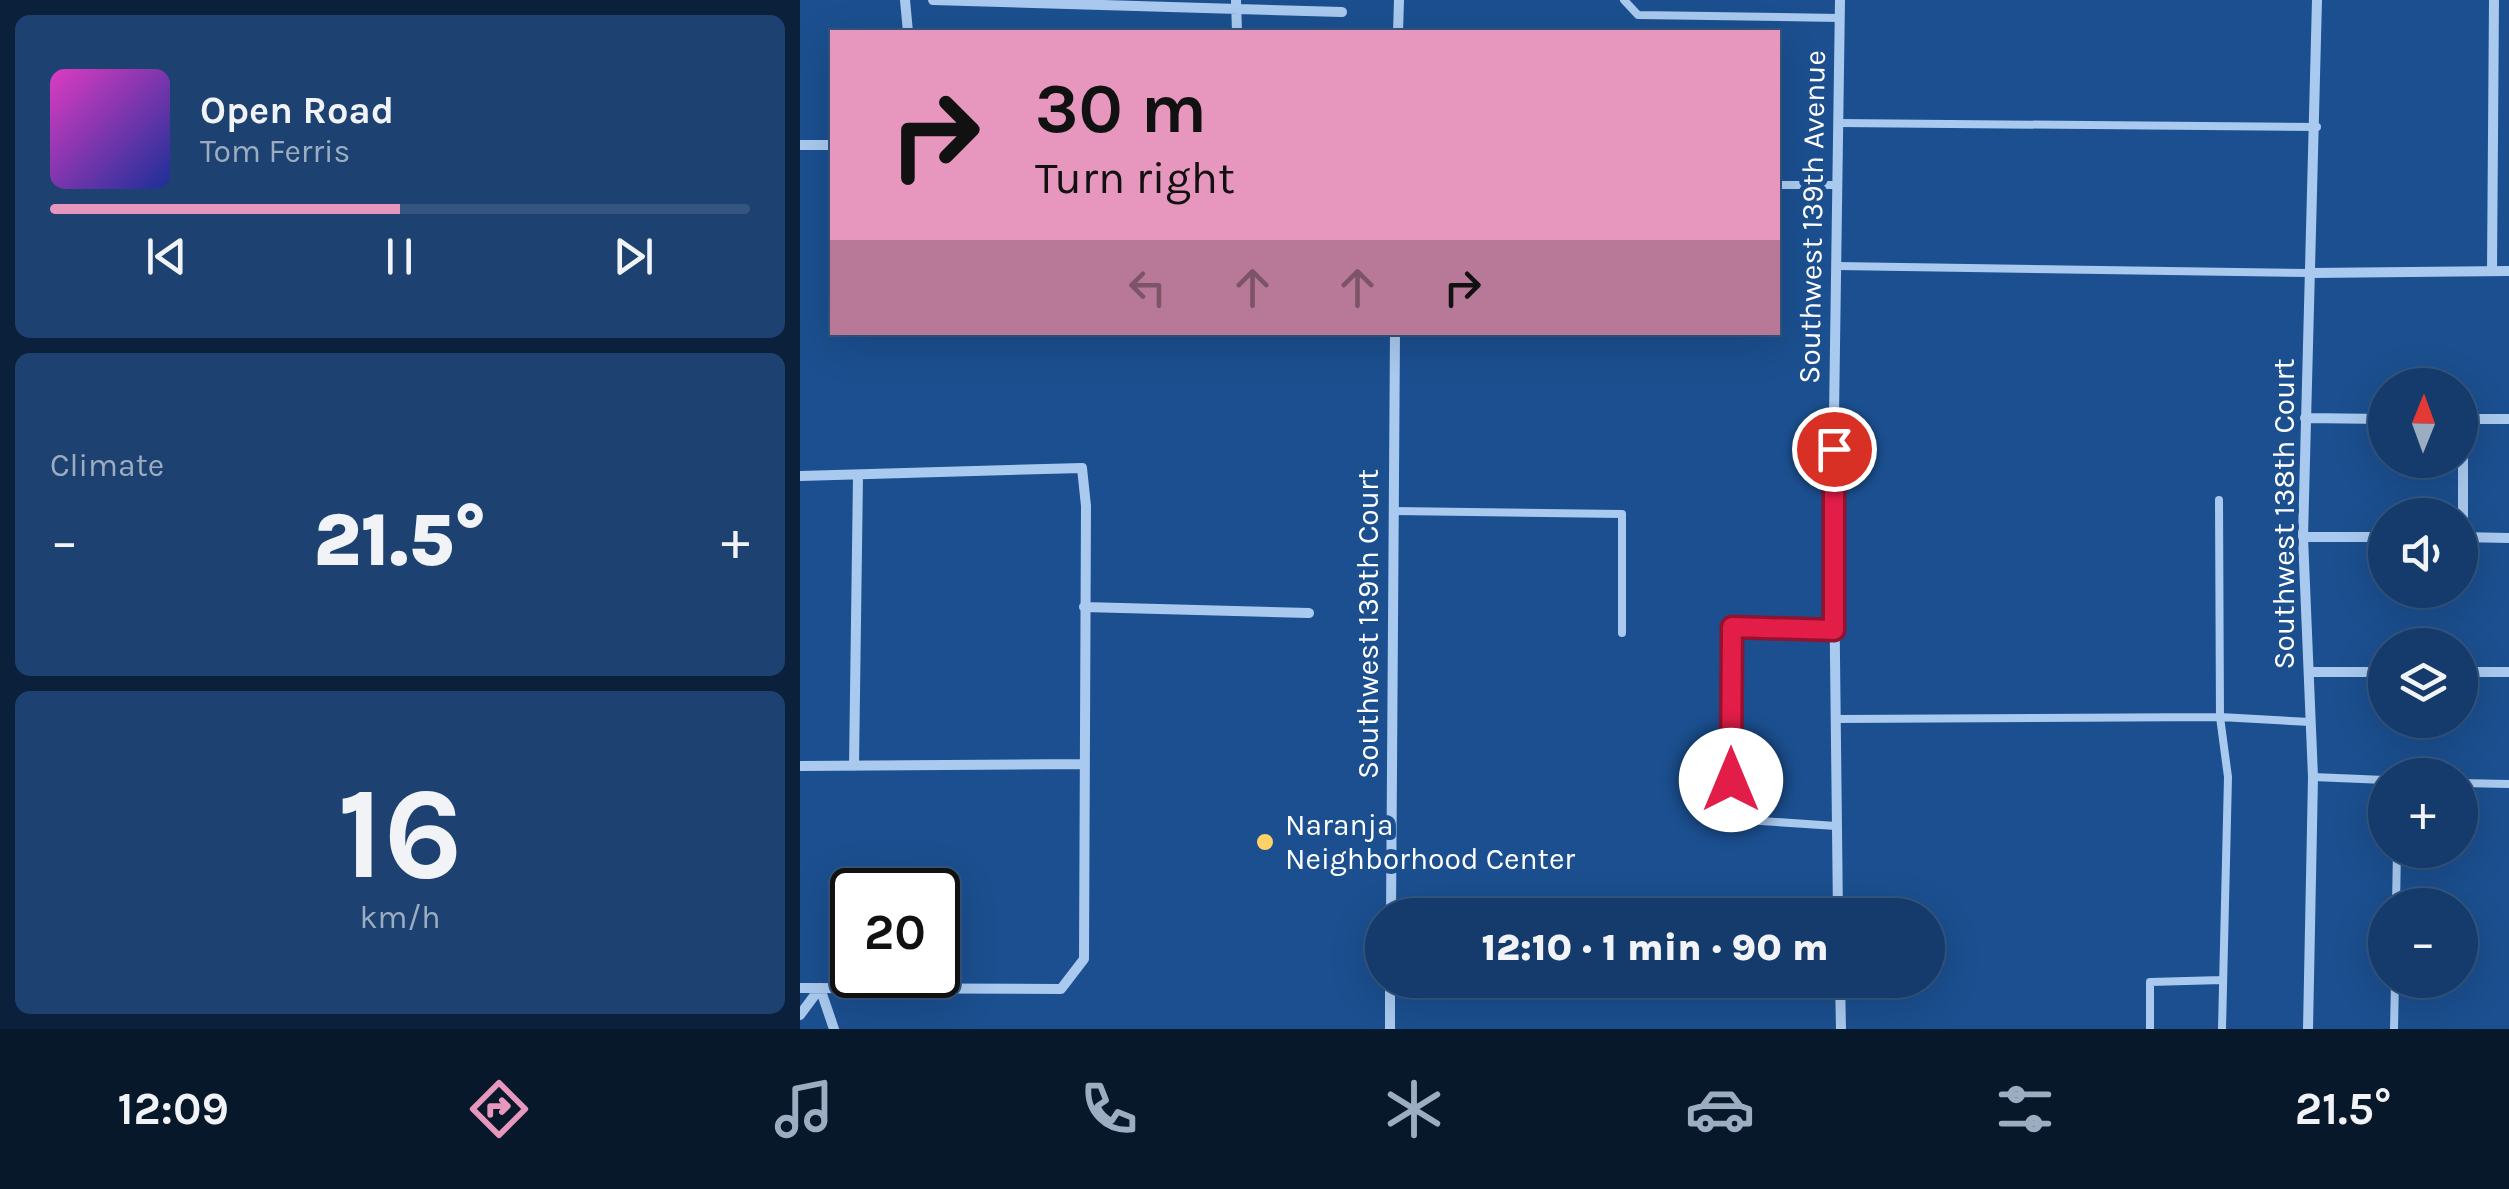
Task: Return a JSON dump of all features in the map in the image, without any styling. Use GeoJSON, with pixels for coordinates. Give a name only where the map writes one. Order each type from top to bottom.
{"type":"FeatureCollection","features":[{"type":"Feature","properties":{"kind":"street"},"geometry":{"type":"LineString","coordinates":[[905,0],[908,30]]}},
{"type":"Feature","properties":{"kind":"street"},"geometry":{"type":"LineString","coordinates":[[933,0],[1236,4],[1342,12]]}},
{"type":"Feature","properties":{"kind":"street"},"geometry":{"type":"LineString","coordinates":[[1398,0],[1398,30]]}},
{"type":"Feature","properties":{"kind":"street","name":"Southwest 139th Avenue"},"geometry":{"type":"LineString","coordinates":[[1838,898],[1834,630],[1840,0]]}},
{"type":"Feature","properties":{"kind":"street","name":"Southwest 138th Court"},"geometry":{"type":"LineString","coordinates":[[2308,1029],[2314,777],[2304,537],[2304,418],[2317,127],[2317,0]]}},
{"type":"Feature","properties":{"kind":"street"},"geometry":{"type":"LineString","coordinates":[[2492,271],[2494,0]]}},
{"type":"Feature","properties":{"kind":"street"},"geometry":{"type":"LineString","coordinates":[[1236,4],[1236,30]]}},
{"type":"Feature","properties":{"kind":"street"},"geometry":{"type":"LineString","coordinates":[[800,145],[830,146]]}},
{"type":"Feature","properties":{"kind":"street"},"geometry":{"type":"LineString","coordinates":[[2311,273],[2509,271]]}},
{"type":"Feature","properties":{"kind":"street","name":"Southwest 139th Court"},"geometry":{"type":"LineString","coordinates":[[1391,898],[1396,335]]}},
{"type":"Feature","properties":{"kind":"street"},"geometry":{"type":"LineString","coordinates":[[2304,418],[2368,419]]}},
{"type":"Feature","properties":{"kind":"street"},"geometry":{"type":"LineString","coordinates":[[2478,419],[2509,419]]}},
{"type":"Feature","properties":{"kind":"street"},"geometry":{"type":"LineString","coordinates":[[800,476],[1082,468],[1084,607],[1084,959],[1061,990],[800,988]]}},
{"type":"Feature","properties":{"kind":"street"},"geometry":{"type":"LineString","coordinates":[[854,766],[858,476]]}},
{"type":"Feature","properties":{"kind":"street"},"geometry":{"type":"LineString","coordinates":[[2304,537],[2368,537]]}},
{"type":"Feature","properties":{"kind":"street"},"geometry":{"type":"LineString","coordinates":[[2478,538],[2509,538]]}},
{"type":"Feature","properties":{"kind":"street"},"geometry":{"type":"LineString","coordinates":[[1084,607],[1309,614]]}},
{"type":"Feature","properties":{"kind":"street"},"geometry":{"type":"LineString","coordinates":[[2308,672],[2368,672]]}},
{"type":"Feature","properties":{"kind":"street"},"geometry":{"type":"LineString","coordinates":[[2478,672],[2509,672]]}},
{"type":"Feature","properties":{"kind":"street"},"geometry":{"type":"LineString","coordinates":[[800,766],[1082,764]]}},
{"type":"Feature","properties":{"kind":"street"},"geometry":{"type":"LineString","coordinates":[[800,1016],[820,988]]}},
{"type":"Feature","properties":{"kind":"street"},"geometry":{"type":"LineString","coordinates":[[820,988],[834,1029]]}},
{"type":"Feature","properties":{"kind":"street"},"geometry":{"type":"LineString","coordinates":[[1390,998],[1390,1029]]}},
{"type":"Feature","properties":{"kind":"street"},"geometry":{"type":"LineString","coordinates":[[1841,998],[1842,1028]]}},
{"type":"Feature","properties":{"kind":"lane"},"geometry":{"type":"LineString","coordinates":[[1624,0],[1638,15],[1840,18]]}},
{"type":"Feature","properties":{"kind":"lane"},"geometry":{"type":"LineString","coordinates":[[1838,123],[2317,127]]}},
{"type":"Feature","properties":{"kind":"lane"},"geometry":{"type":"LineString","coordinates":[[1780,185],[1837,185]]}},
{"type":"Feature","properties":{"kind":"lane"},"geometry":{"type":"LineString","coordinates":[[1836,266],[2311,273]]}},
{"type":"Feature","properties":{"kind":"lane"},"geometry":{"type":"LineString","coordinates":[[2219,500],[2220,717],[2228,777],[2222,1029]]}},
{"type":"Feature","properties":{"kind":"lane"},"geometry":{"type":"LineString","coordinates":[[1394,512],[1622,514],[1622,633]]}},
{"type":"Feature","properties":{"kind":"lane"},"geometry":{"type":"LineString","coordinates":[[1834,630],[1732,627],[1731,818],[1836,826]]}},
{"type":"Feature","properties":{"kind":"lane"},"geometry":{"type":"LineString","coordinates":[[1835,719],[2220,717],[2310,722]]}},
{"type":"Feature","properties":{"kind":"lane"},"geometry":{"type":"LineString","coordinates":[[2314,777],[2368,779]]}},
{"type":"Feature","properties":{"kind":"lane"},"geometry":{"type":"LineString","coordinates":[[2478,783],[2509,784]]}},
{"type":"Feature","properties":{"kind":"lane"},"geometry":{"type":"LineString","coordinates":[[2150,1029],[2150,982],[2222,980]]}},
{"type":"Feature","properties":{"kind":"lane"},"geometry":{"type":"LineString","coordinates":[[2394,1029],[2395,998]]}},
{"type":"Feature","properties":{"kind":"place","name":"Naranja Neighborhood Center"},"geometry":{"type":"Point","coordinates":[1265,842]}},
{"type":"Feature","properties":{"kind":"route"},"geometry":{"type":"LineString","coordinates":[[1731,780],[1732,627],[1834,630],[1834,449]]}}]}
